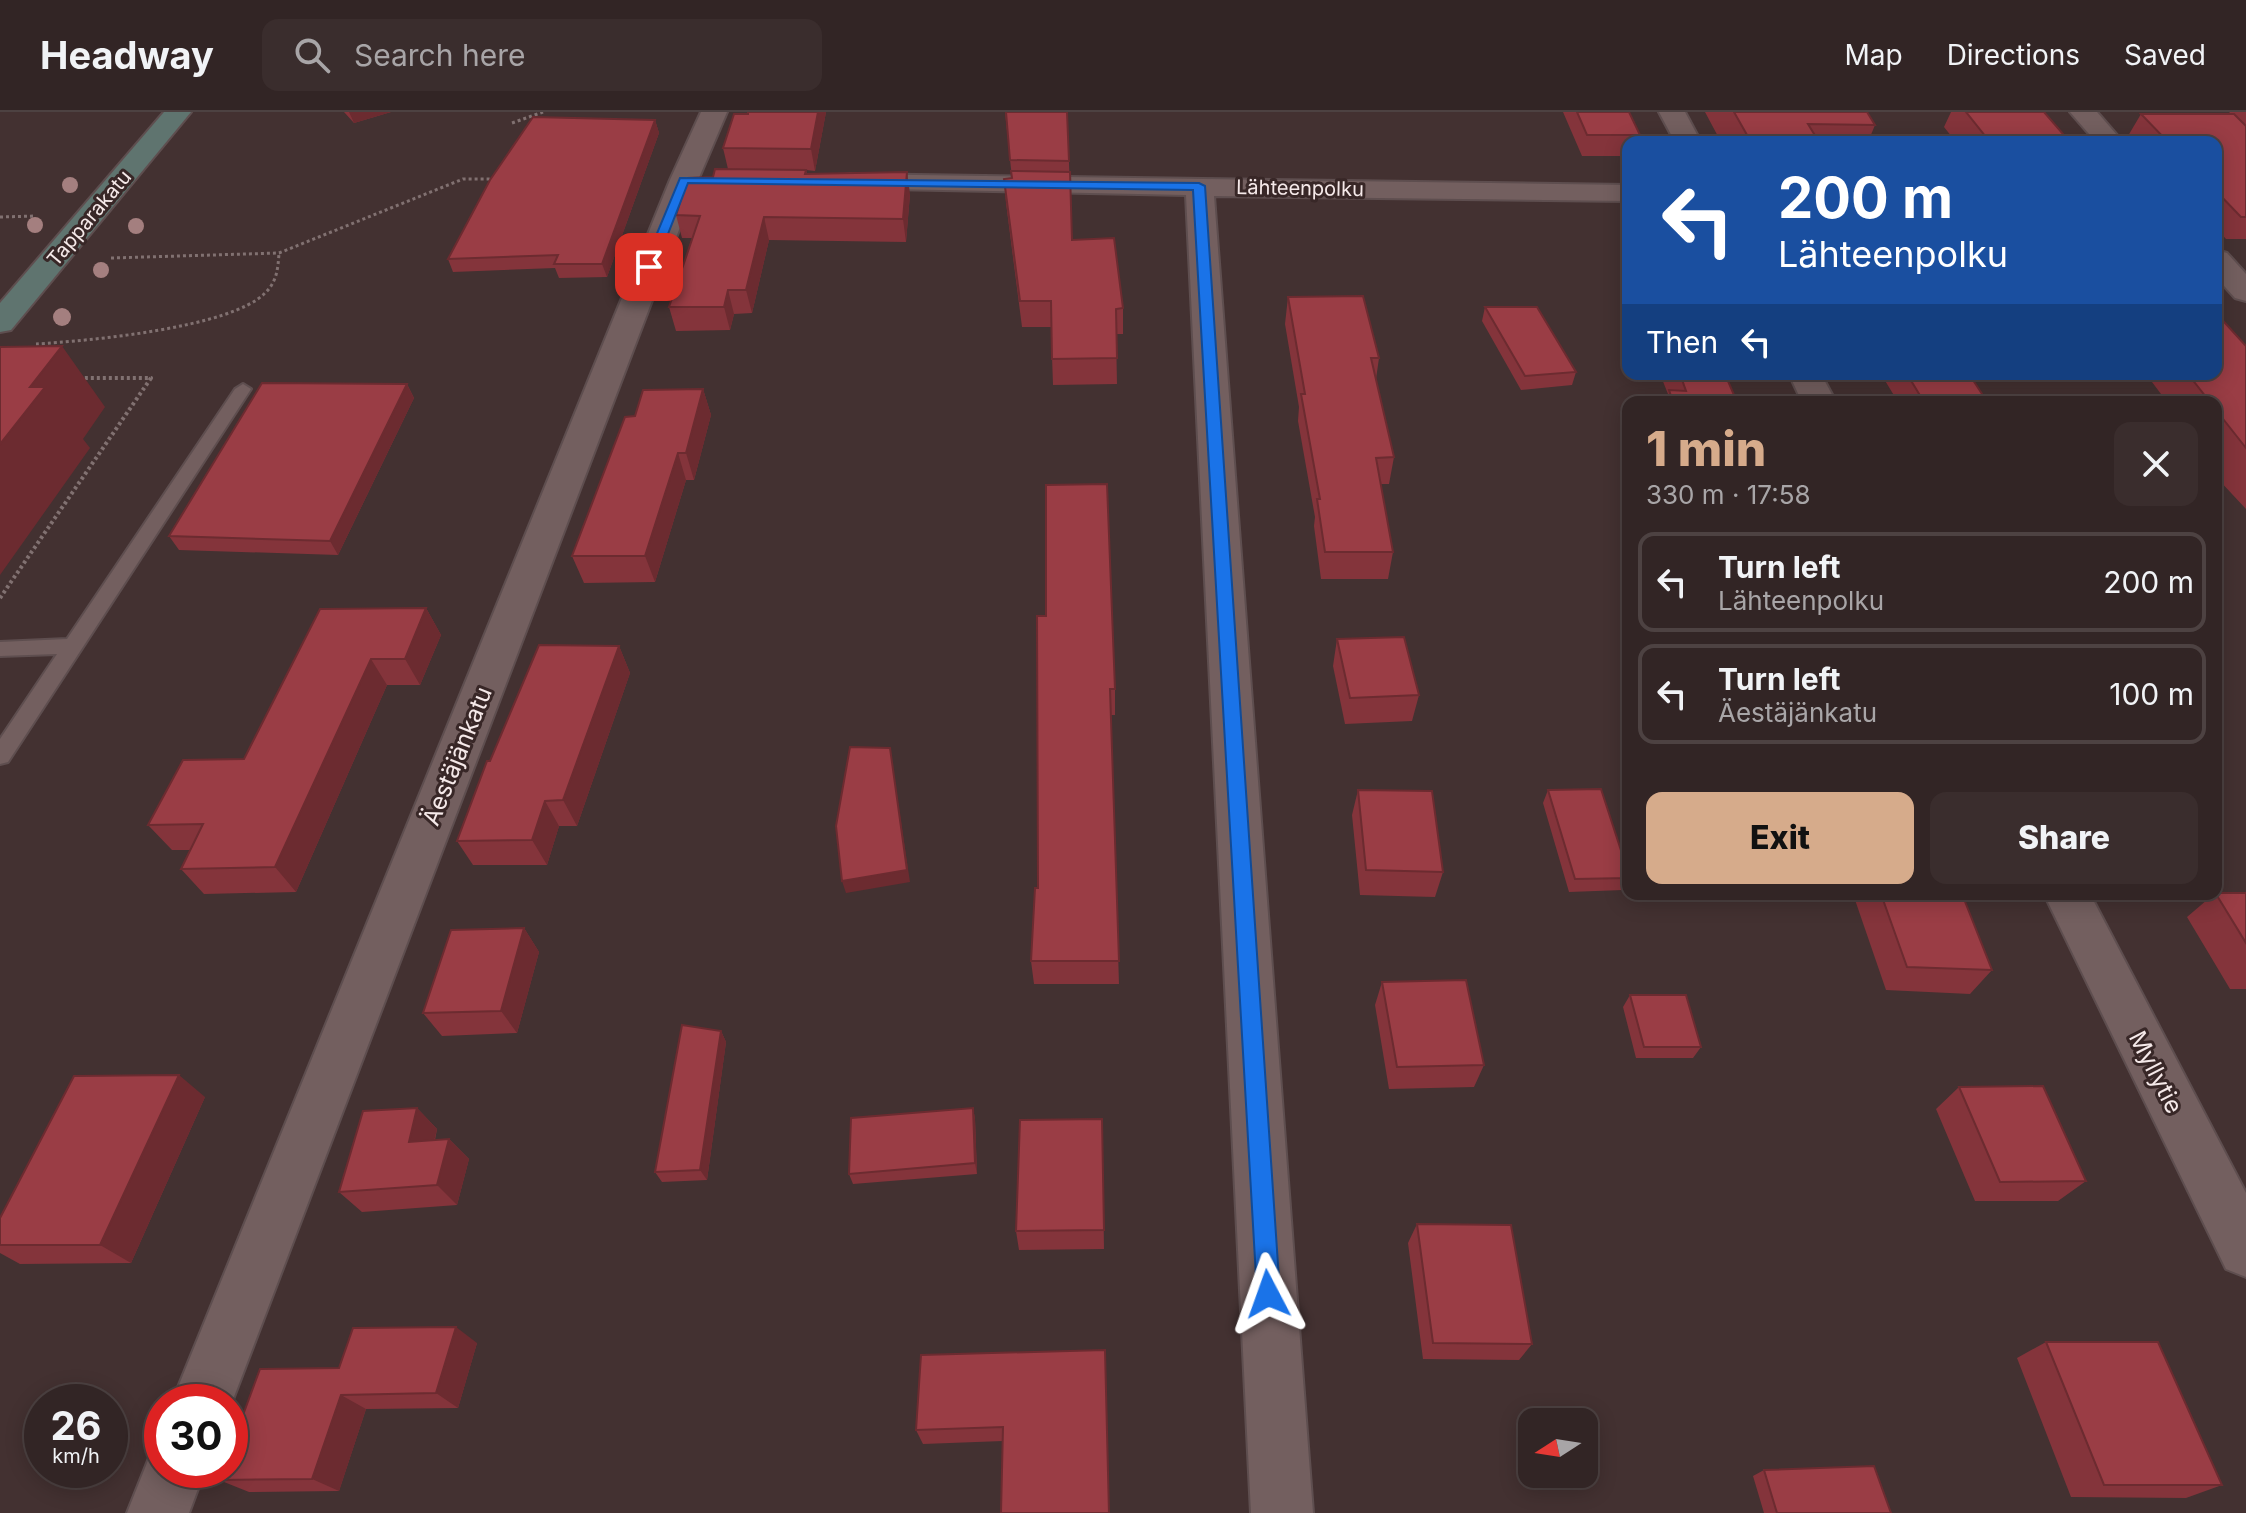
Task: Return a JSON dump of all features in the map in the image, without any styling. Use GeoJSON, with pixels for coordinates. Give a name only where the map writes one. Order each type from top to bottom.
{"type":"FeatureCollection","features":[{"type":"Feature","properties":{"kind":"main road","name":"Tapparakatu"},"geometry":{"type":"LineString","coordinates":[[0,323],[178,112]]}},
{"type":"Feature","properties":{"kind":"street","name":"Äestäjänkatu"},"geometry":{"type":"LineString","coordinates":[[209,1384],[699,180],[714,112]]}},
{"type":"Feature","properties":{"kind":"street"},"geometry":{"type":"LineString","coordinates":[[1672,112],[1685,136]]}},
{"type":"Feature","properties":{"kind":"street"},"geometry":{"type":"LineString","coordinates":[[2083,112],[2105,136]]}},
{"type":"Feature","properties":{"kind":"street","name":"Lähteenpolku"},"geometry":{"type":"LineString","coordinates":[[824,182],[1622,193]]}},
{"type":"Feature","properties":{"kind":"street"},"geometry":{"type":"LineString","coordinates":[[1199,186],[1282,1513]]}},
{"type":"Feature","properties":{"kind":"street"},"geometry":{"type":"LineString","coordinates":[[2222,266],[2246,292]]}},
{"type":"Feature","properties":{"kind":"street","name":"Myllytie"},"geometry":{"type":"LineString","coordinates":[[2070,900],[2246,1250]]}},
{"type":"Feature","properties":{"kind":"street"},"geometry":{"type":"LineString","coordinates":[[158,1513],[168,1488]]}},
{"type":"Feature","properties":{"kind":"lane"},"geometry":{"type":"LineString","coordinates":[[0,756],[243,389]]}},
{"type":"Feature","properties":{"kind":"lane"},"geometry":{"type":"LineString","coordinates":[[0,649],[75,646]]}},
{"type":"Feature","properties":{"kind":"path"},"geometry":{"type":"LineString","coordinates":[[512,123],[543,112]]}},
{"type":"Feature","properties":{"kind":"path"},"geometry":{"type":"LineString","coordinates":[[106,258],[279,253],[463,179],[494,179]]}},
{"type":"Feature","properties":{"kind":"path"},"geometry":{"type":"LineString","coordinates":[[0,217],[40,216]]}},
{"type":"Feature","properties":{"kind":"path"},"geometry":{"type":"LineString","coordinates":[[28,345],[168,329],[213,320],[255,301],[267,290],[278,277],[281,266],[279,253]]}},
{"type":"Feature","properties":{"kind":"path"},"geometry":{"type":"LineString","coordinates":[[0,598],[151,378],[76,378]]}},
{"type":"Feature","properties":{"kind":"building"},"geometry":{"type":"Polygon","coordinates":[[[818,112],[811,149],[723,148],[734,114],[818,112]]]}},
{"type":"Feature","properties":{"kind":"building"},"geometry":{"type":"Polygon","coordinates":[[[1006,112],[1067,112],[1069,161],[1010,160],[1006,112]]]}},
{"type":"Feature","properties":{"kind":"building"},"geometry":{"type":"Polygon","coordinates":[[[1577,112],[1629,112],[1640,135],[1587,135],[1577,112]]]}},
{"type":"Feature","properties":{"kind":"building"},"geometry":{"type":"Polygon","coordinates":[[[1734,112],[1867,112],[1875,125],[1808,124],[1815,136],[1748,136],[1734,112]]]}},
{"type":"Feature","properties":{"kind":"building"},"geometry":{"type":"Polygon","coordinates":[[[1966,112],[2044,112],[2065,136],[1985,136],[1966,112]]]}},
{"type":"Feature","properties":{"kind":"building"},"geometry":{"type":"Polygon","coordinates":[[[2141,114],[2234,114],[2246,126],[2246,217],[2241,217],[2222,197],[2222,136],[2162,136],[2141,114]]]}},
{"type":"Feature","properties":{"kind":"building"},"geometry":{"type":"Polygon","coordinates":[[[533,117],[655,120],[602,264],[554,264],[558,255],[448,259],[490,180],[533,117]]]}},
{"type":"Feature","properties":{"kind":"building"},"geometry":{"type":"Polygon","coordinates":[[[715,169],[806,170],[805,174],[907,172],[903,219],[764,217],[746,290],[728,290],[724,307],[669,307],[700,216],[676,215],[688,178],[713,177],[715,169]]]}},
{"type":"Feature","properties":{"kind":"building"},"geometry":{"type":"Polygon","coordinates":[[[1011,171],[1070,172],[1072,240],[1114,238],[1123,308],[1116,309],[1117,358],[1052,359],[1051,301],[1020,301],[1004,179],[1012,178],[1011,171]]]}},
{"type":"Feature","properties":{"kind":"building"},"geometry":{"type":"Polygon","coordinates":[[[1363,296],[1379,358],[1371,358],[1394,457],[1376,458],[1393,552],[1325,552],[1317,499],[1320,499],[1301,394],[1305,394],[1288,297],[1363,296]]]}},
{"type":"Feature","properties":{"kind":"building"},"geometry":{"type":"Polygon","coordinates":[[[1485,307],[1537,307],[1576,372],[1525,376],[1485,307]]]}},
{"type":"Feature","properties":{"kind":"building"},"geometry":{"type":"Polygon","coordinates":[[[2222,320],[2246,346],[2246,448],[2222,418],[2222,396],[2205,396],[2193,380],[2222,380],[2222,320]]]}},
{"type":"Feature","properties":{"kind":"building"},"geometry":{"type":"Polygon","coordinates":[[[62,346],[30,387],[45,387],[0,444],[0,347],[62,346]]]}},
{"type":"Feature","properties":{"kind":"building"},"geometry":{"type":"Polygon","coordinates":[[[1682,380],[1728,380],[1734,396],[1671,396],[1669,390],[1686,391],[1682,380]]]}},
{"type":"Feature","properties":{"kind":"building"},"geometry":{"type":"Polygon","coordinates":[[[1911,380],[1973,380],[1983,396],[1920,396],[1911,380]]]}},
{"type":"Feature","properties":{"kind":"building"},"geometry":{"type":"Polygon","coordinates":[[[262,383],[407,384],[330,541],[169,536],[262,383]]]}},
{"type":"Feature","properties":{"kind":"building"},"geometry":{"type":"Polygon","coordinates":[[[703,389],[686,453],[678,453],[645,556],[572,556],[625,417],[635,416],[643,390],[703,389]]]}},
{"type":"Feature","properties":{"kind":"building"},"geometry":{"type":"Polygon","coordinates":[[[1107,484],[1115,689],[1110,689],[1119,961],[1031,961],[1035,888],[1038,888],[1037,616],[1046,616],[1046,485],[1107,484]]]}},
{"type":"Feature","properties":{"kind":"building"},"geometry":{"type":"Polygon","coordinates":[[[426,608],[405,659],[371,659],[275,867],[181,869],[203,824],[148,825],[183,760],[244,759],[320,609],[426,608]]]}},
{"type":"Feature","properties":{"kind":"building"},"geometry":{"type":"Polygon","coordinates":[[[1404,637],[1419,695],[1350,698],[1337,639],[1404,637]]]}},
{"type":"Feature","properties":{"kind":"building"},"geometry":{"type":"Polygon","coordinates":[[[539,645],[619,646],[563,800],[545,801],[532,840],[457,841],[487,761],[490,761],[539,645]]]}},
{"type":"Feature","properties":{"kind":"building"},"geometry":{"type":"Polygon","coordinates":[[[850,747],[890,748],[907,870],[842,881],[836,826],[850,747]]]}},
{"type":"Feature","properties":{"kind":"building"},"geometry":{"type":"Polygon","coordinates":[[[1601,789],[1622,854],[1622,878],[1575,879],[1548,790],[1601,789]]]}},
{"type":"Feature","properties":{"kind":"building"},"geometry":{"type":"Polygon","coordinates":[[[1358,790],[1432,791],[1443,872],[1366,870],[1358,790]]]}},
{"type":"Feature","properties":{"kind":"building"},"geometry":{"type":"Polygon","coordinates":[[[2222,893],[2246,893],[2246,943],[2220,900],[2222,893]]]}},
{"type":"Feature","properties":{"kind":"building"},"geometry":{"type":"Polygon","coordinates":[[[1883,900],[1964,900],[1992,970],[1907,967],[1883,900]]]}},
{"type":"Feature","properties":{"kind":"building"},"geometry":{"type":"Polygon","coordinates":[[[524,928],[501,1011],[423,1013],[451,930],[524,928]]]}},
{"type":"Feature","properties":{"kind":"building"},"geometry":{"type":"Polygon","coordinates":[[[1466,980],[1484,1065],[1397,1067],[1382,982],[1466,980]]]}},
{"type":"Feature","properties":{"kind":"building"},"geometry":{"type":"Polygon","coordinates":[[[1630,995],[1686,995],[1701,1047],[1644,1047],[1630,995]]]}},
{"type":"Feature","properties":{"kind":"building"},"geometry":{"type":"Polygon","coordinates":[[[682,1025],[721,1031],[700,1170],[655,1172],[682,1025]]]}},
{"type":"Feature","properties":{"kind":"building"},"geometry":{"type":"Polygon","coordinates":[[[179,1075],[100,1245],[0,1245],[0,1218],[74,1076],[179,1075]]]}},
{"type":"Feature","properties":{"kind":"building"},"geometry":{"type":"Polygon","coordinates":[[[2043,1086],[2086,1181],[2000,1182],[1959,1087],[2043,1086]]]}},
{"type":"Feature","properties":{"kind":"building"},"geometry":{"type":"Polygon","coordinates":[[[417,1108],[409,1142],[449,1139],[437,1185],[339,1192],[363,1111],[417,1108]]]}},
{"type":"Feature","properties":{"kind":"building"},"geometry":{"type":"Polygon","coordinates":[[[973,1108],[975,1163],[849,1174],[851,1118],[973,1108]]]}},
{"type":"Feature","properties":{"kind":"building"},"geometry":{"type":"Polygon","coordinates":[[[1102,1119],[1104,1230],[1016,1231],[1020,1120],[1102,1119]]]}},
{"type":"Feature","properties":{"kind":"building"},"geometry":{"type":"Polygon","coordinates":[[[1417,1224],[1511,1225],[1532,1344],[1433,1343],[1417,1224]]]}},
{"type":"Feature","properties":{"kind":"building"},"geometry":{"type":"Polygon","coordinates":[[[456,1327],[436,1393],[341,1395],[312,1479],[248,1480],[248,1401],[260,1369],[339,1368],[353,1328],[456,1327]]]}},
{"type":"Feature","properties":{"kind":"building"},"geometry":{"type":"Polygon","coordinates":[[[2046,1342],[2158,1342],[2222,1485],[2104,1485],[2046,1342]]]}},
{"type":"Feature","properties":{"kind":"building"},"geometry":{"type":"Polygon","coordinates":[[[1105,1350],[1109,1513],[1001,1513],[1003,1427],[916,1430],[921,1355],[1105,1350]]]}},
{"type":"Feature","properties":{"kind":"building"},"geometry":{"type":"Polygon","coordinates":[[[1874,1466],[1891,1513],[1777,1513],[1764,1470],[1874,1466]]]}},
{"type":"Feature","properties":{"kind":"route"},"geometry":{"type":"LineString","coordinates":[[649,267],[684,180],[1199,186],[1268,1294]]}}]}
